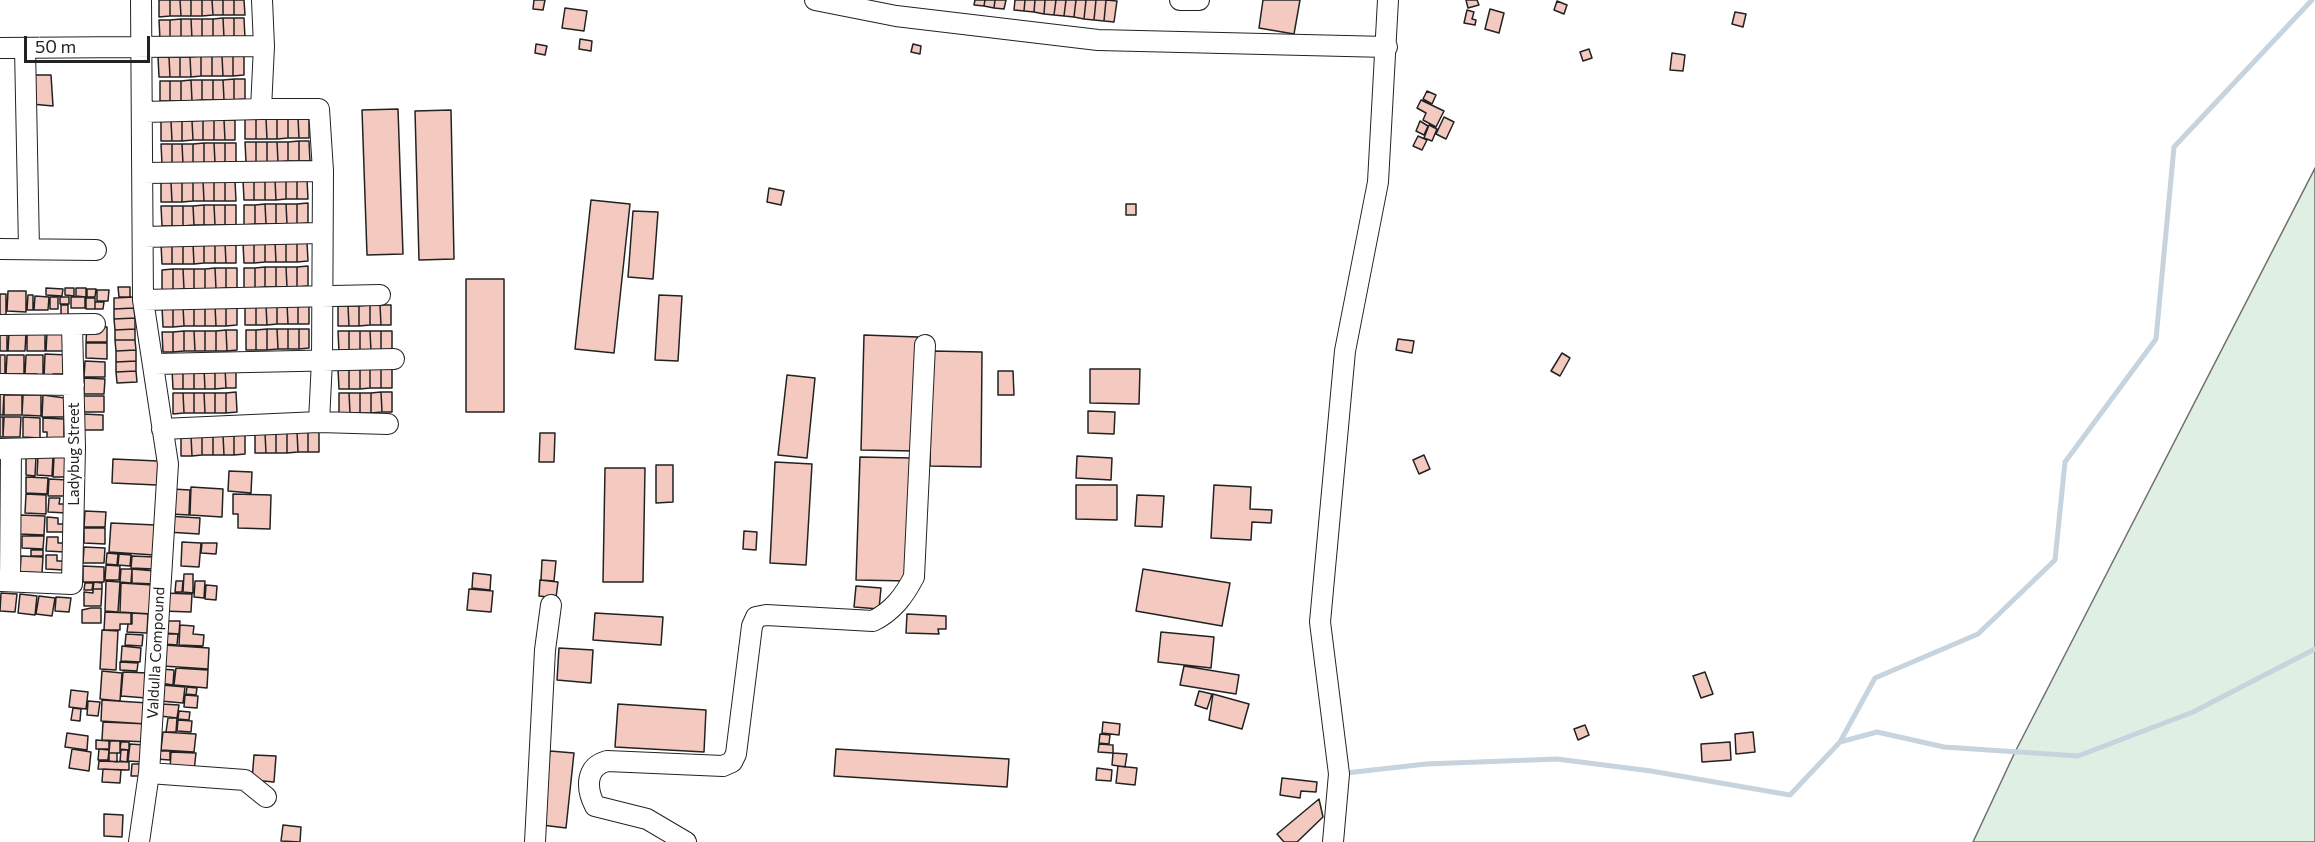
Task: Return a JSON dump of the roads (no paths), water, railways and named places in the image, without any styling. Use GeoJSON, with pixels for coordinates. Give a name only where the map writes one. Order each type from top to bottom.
{"type":"FeatureCollection","features":[{"type":"Feature","properties":{"kind":"street","name":"Valdulla Compound"},"geometry":{"type":"LineString","coordinates":[[139,842],[149,773],[168,464],[143,300],[144,112],[141,0]]}},
{"type":"Feature","properties":{"kind":"street"},"geometry":{"type":"LineString","coordinates":[[261,109],[264,46],[262,0]]}},
{"type":"Feature","properties":{"kind":"street"},"geometry":{"type":"LineString","coordinates":[[815,0],[896,16],[1098,40],[1387,47]]}},
{"type":"Feature","properties":{"kind":"street"},"geometry":{"type":"LineString","coordinates":[[1180,0],[1199,0]]}},
{"type":"Feature","properties":{"kind":"street"},"geometry":{"type":"LineString","coordinates":[[1333,842],[1339,774],[1320,622],[1345,351],[1378,182],[1388,0]]}},
{"type":"Feature","properties":{"kind":"street"},"geometry":{"type":"LineString","coordinates":[[0,48],[141,49],[264,46]]}},
{"type":"Feature","properties":{"kind":"street"},"geometry":{"type":"LineString","coordinates":[[25,48],[29,249]]}},
{"type":"Feature","properties":{"kind":"street"},"geometry":{"type":"LineString","coordinates":[[144,112],[320,109],[323,171],[322,360],[319,422]]}},
{"type":"Feature","properties":{"kind":"street"},"geometry":{"type":"LineString","coordinates":[[143,173],[323,171]]}},
{"type":"Feature","properties":{"kind":"street"},"geometry":{"type":"LineString","coordinates":[[143,237],[322,233]]}},
{"type":"Feature","properties":{"kind":"street"},"geometry":{"type":"LineString","coordinates":[[0,249],[96,250]]}},
{"type":"Feature","properties":{"kind":"street"},"geometry":{"type":"LineString","coordinates":[[143,300],[380,295]]}},
{"type":"Feature","properties":{"kind":"street"},"geometry":{"type":"LineString","coordinates":[[0,325],[95,324]]}},
{"type":"Feature","properties":{"kind":"street","name":"Ladybug Street"},"geometry":{"type":"LineString","coordinates":[[5,581],[72,584],[75,447],[72,325]]}},
{"type":"Feature","properties":{"kind":"street"},"geometry":{"type":"LineString","coordinates":[[686,842],[647,819],[595,806],[590,797],[590,772],[596,764],[607,761],[723,766],[732,762],[736,754],[752,626],[756,617],[766,615],[873,621],[885,615],[904,595],[914,577],[925,345]]}},
{"type":"Feature","properties":{"kind":"street"},"geometry":{"type":"LineString","coordinates":[[154,364],[394,359]]}},
{"type":"Feature","properties":{"kind":"street"},"geometry":{"type":"LineString","coordinates":[[0,384],[74,385]]}},
{"type":"Feature","properties":{"kind":"street"},"geometry":{"type":"LineString","coordinates":[[162,429],[319,422],[388,424]]}},
{"type":"Feature","properties":{"kind":"street"},"geometry":{"type":"LineString","coordinates":[[5,581],[5,449],[75,447]]}},
{"type":"Feature","properties":{"kind":"street"},"geometry":{"type":"LineString","coordinates":[[535,842],[550,605]]}},
{"type":"Feature","properties":{"kind":"street"},"geometry":{"type":"LineString","coordinates":[[149,773],[245,780],[266,797]]}},
{"type":"Feature","properties":{"kind":"waterway"},"geometry":{"type":"LineString","coordinates":[[1346,773],[1426,764],[1557,759],[1651,771],[1790,795],[1840,742],[1875,678],[1978,634],[2055,560],[2065,462],[2156,339],[2174,147],[2312,0]]}},
{"type":"Feature","properties":{"kind":"waterway"},"geometry":{"type":"LineString","coordinates":[[1840,742],[1877,732],[1944,747],[2078,756],[2193,712],[2315,649]]}}]}
